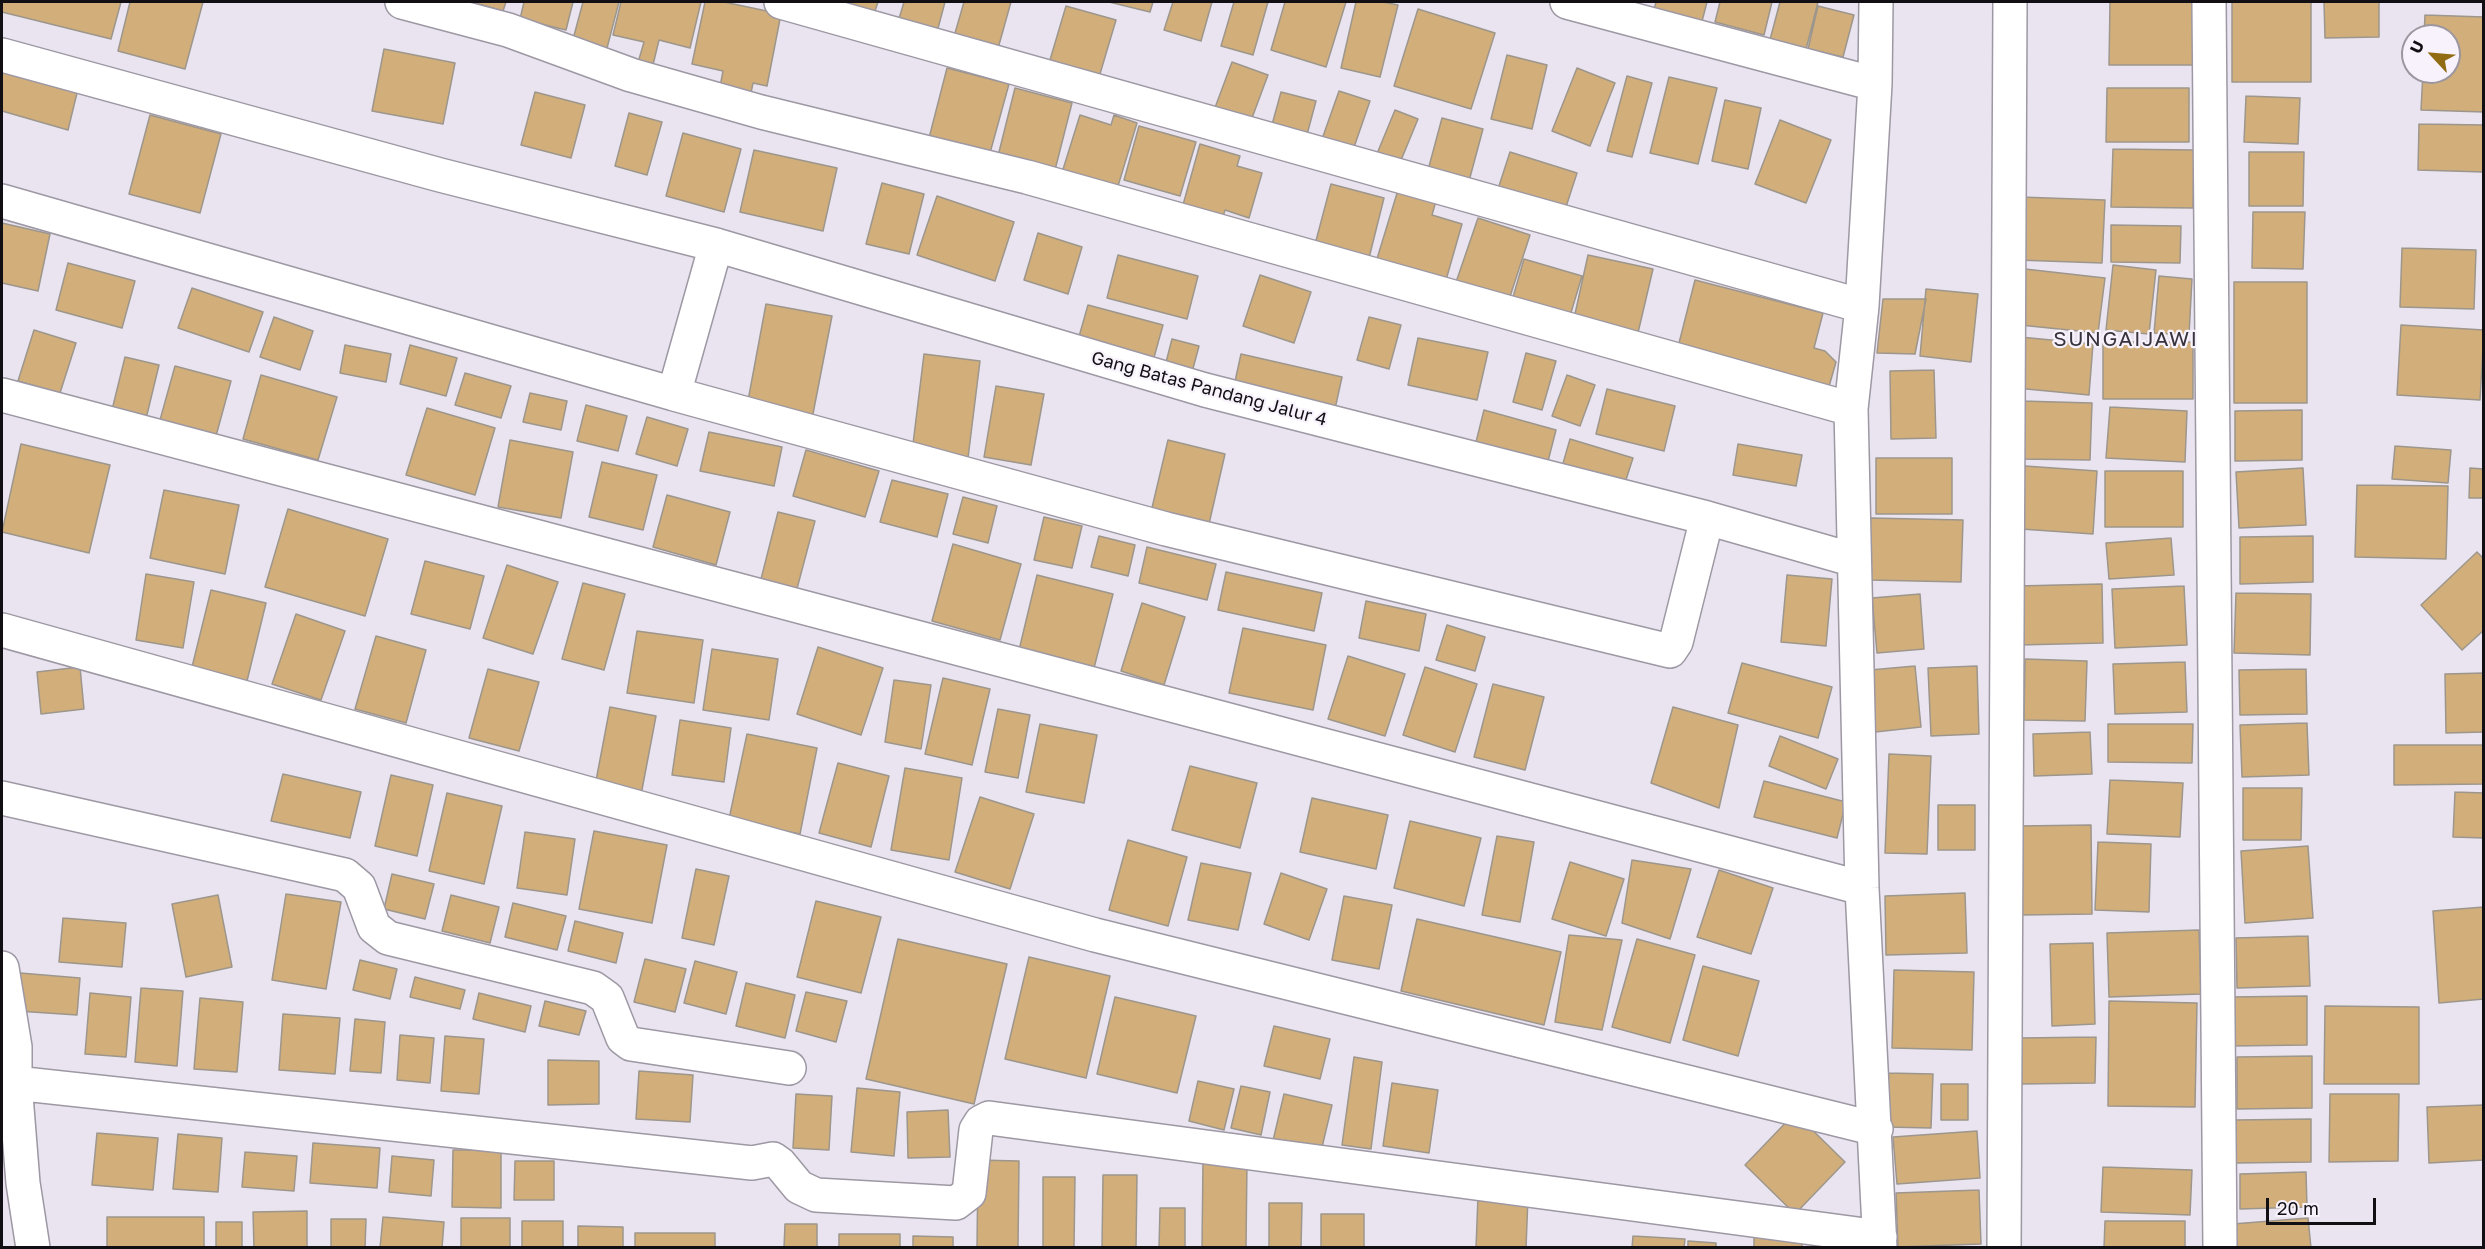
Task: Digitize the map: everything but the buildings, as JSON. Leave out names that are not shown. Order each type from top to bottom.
[{"type":"street","points":[[402,2],[508,30],[642,79],[761,112],[1027,177],[1851,408]]},
{"type":"street","points":[[781,2],[1862,306]]},
{"type":"street","points":[[1567,2],[1875,84]]},
{"type":"street","points":[[15,1083],[752,1163],[773,1159],[785,1168],[799,1187],[816,1195],[956,1203],[969,1194],[976,1130],[981,1122],[989,1118],[1880,1242],[1862,888],[1851,408],[1862,306],[1875,84],[1876,2]]},
{"type":"street","points":[[2004,1248],[2010,2]]},
{"type":"street","points":[[2210,2],[2220,1248]]},
{"type":"street","name":"Gang Batas Pandang Jalur 4","points":[[2,55],[428,172],[716,245],[1205,390],[1707,518],[1854,560]]},
{"type":"street","points":[[2,201],[674,394],[1166,529],[1670,651],[1676,642],[1707,518]]},
{"type":"street","points":[[674,394],[716,245]]},
{"type":"street","points":[[2,395],[1862,888]]},
{"type":"street","points":[[2,630],[1095,935],[1876,1129]]},
{"type":"street","points":[[2,798],[345,875],[359,887],[374,927],[388,938],[593,988],[607,998],[623,1038],[631,1044],[789,1068]]},
{"type":"street","points":[[2,968],[15,1047],[12,1183],[33,1248]]},
{"type":"district","name":"SUNGAIJAWI","points":[[2126,339]]}]
